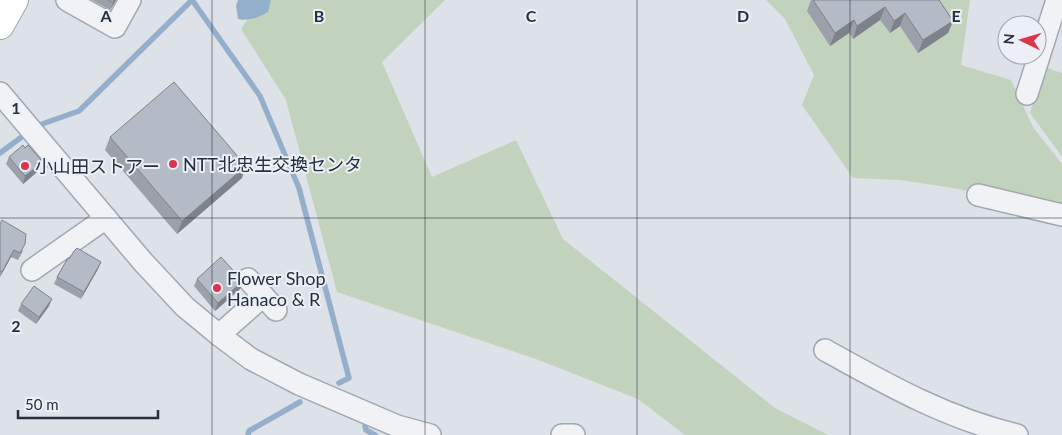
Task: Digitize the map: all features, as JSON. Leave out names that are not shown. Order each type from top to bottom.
[{"type":"main road","points":[[0,25],[14,0]]},
{"type":"street","points":[[67,0],[115,27],[130,0]]},
{"type":"street","points":[[1027,94],[1056,0]]},
{"type":"street","points":[[4,107],[185,307],[218,335],[251,359],[299,384],[397,430],[430,435]]},
{"type":"street","points":[[978,196],[1062,215]]},
{"type":"street","points":[[32,270],[106,218]]},
{"type":"street","points":[[218,335],[270,303],[248,279]]},
{"type":"street","points":[[825,350],[896,390],[961,419],[1017,435]]},
{"type":"street","points":[[562,435],[574,435]]},
{"type":"green space","points":[[261,0],[445,0],[382,62],[432,177],[516,140],[563,239],[775,408],[828,435],[685,435],[638,399],[536,359],[337,292],[286,100],[241,29]]},
{"type":"green space","points":[[766,0],[970,0],[961,65],[1011,80],[1033,127],[1062,164],[1062,202],[1057,209],[953,188],[900,180],[853,178],[802,105],[814,75],[785,19]]},
{"type":"green space","points":[[1044,67],[1062,73],[1062,157],[1030,113]]},
{"type":"water","points":[[238,0],[271,0],[268,12],[246,20],[238,19],[236,6]]},
{"type":"building","points":[[813,0],[939,0],[953,21],[923,40],[905,13],[894,21],[885,7],[857,26],[854,20],[835,33]]},
{"type":"building","name":"NTT北忠生交換センタ","points":[[174,82],[246,166],[182,221],[110,137]]},
{"type":"building","points":[[23,145],[25,148],[28,145],[41,160],[36,163],[38,166],[25,176],[9,157]]},
{"type":"building","points":[[2,220],[26,234],[25,244],[20,253],[14,250],[2,272],[0,271],[0,224]]},
{"type":"building","points":[[77,248],[101,262],[84,292],[57,277],[68,258]]},
{"type":"building","points":[[221,257],[243,281],[218,303],[197,279]]},
{"type":"building","points":[[34,286],[52,299],[39,317],[21,304]]},
{"type":"waterway","points":[[192,0],[260,96],[299,188],[349,378],[339,383]]},
{"type":"waterway","points":[[42,124],[79,111],[192,0]]},
{"type":"waterway","points":[[0,153],[23,136]]},
{"type":"waterway","points":[[248,435],[249,431],[300,402]]},
{"type":"waterway","points":[[365,426],[366,430],[375,435]]},
{"type":"place","name":"NTT北忠生交換センタ","points":[[173,164]]},
{"type":"place","name":"小山田ストアー","points":[[25,166]]},
{"type":"place","name":"Flower Shop Hanaco & R","points":[[217,288]]}]
